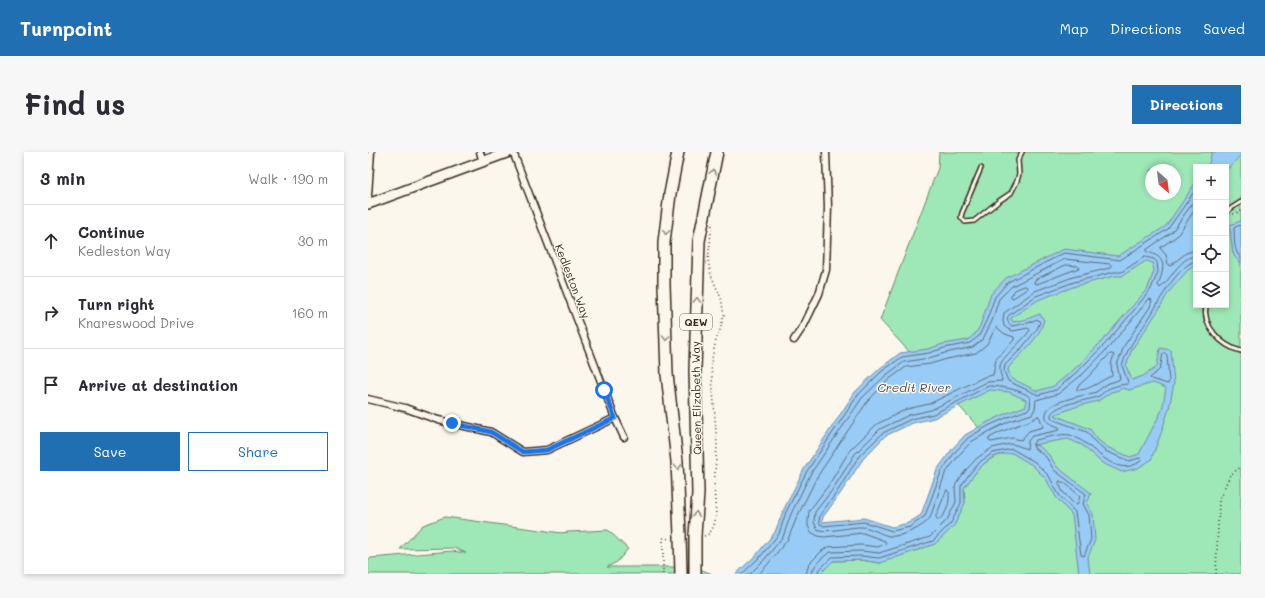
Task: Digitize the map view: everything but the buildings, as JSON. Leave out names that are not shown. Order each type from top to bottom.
[{"type":"highway","name":"Queen Elizabeth Way","points":[[678,152],[670,194],[664,242],[664,285],[666,374],[678,461],[680,574]]},
{"type":"highway","name":"Queen Elizabeth Way","points":[[695,574],[698,536],[695,370],[699,241],[717,152]]},
{"type":"main road","points":[[368,203],[510,152]]},
{"type":"street","points":[[368,203],[371,152]]},
{"type":"street","points":[[480,152],[483,162]]},
{"type":"street","name":"Kedleston Way","points":[[513,152],[615,418],[624,437]]},
{"type":"street","points":[[794,340],[804,325],[819,294],[826,270],[828,207],[826,152]]},
{"type":"street","points":[[368,399],[405,408],[438,420],[491,432],[523,452],[547,450],[615,418]]},
{"type":"lane","points":[[982,168],[961,216],[965,222],[974,221],[1011,193],[1019,174],[1018,160],[1022,152]]},
{"type":"lane","points":[[1229,210],[1241,202]]},
{"type":"lane","points":[[1206,308],[1207,321],[1216,336],[1227,345],[1241,351]]},
{"type":"path","points":[[698,536],[708,534],[714,526],[716,516],[714,487],[717,445],[711,363],[724,315],[721,298],[711,275],[708,260],[713,221]]},
{"type":"path","points":[[1216,574],[1219,500],[1230,476],[1241,467]]},
{"type":"path","points":[[663,574],[663,538],[679,537]]},
{"type":"green space","points":[[939,152],[1241,152],[1241,574],[820,574],[833,561],[861,560],[880,563],[921,549],[965,503],[964,488],[976,472],[991,459],[1003,454],[880,320],[938,168]]},
{"type":"green space","points":[[445,517],[562,533],[608,530],[628,549],[617,562],[607,567],[695,567],[712,574],[368,574],[368,559],[371,558],[452,551],[466,553],[454,548],[400,549],[423,525]]},
{"type":"water","points":[[1212,152],[1241,152],[1241,155],[1229,168],[1229,164],[1208,164]]},
{"type":"water","name":"Credit River","points":[[1193,186],[1193,267],[1188,270],[1168,293],[1158,311],[1132,349],[1126,366],[1132,380],[1143,376],[1157,367],[1160,348],[1171,350],[1174,383],[1169,409],[1151,460],[1138,468],[1122,472],[1102,463],[1082,445],[1068,439],[1032,445],[1039,446],[1049,455],[1057,467],[1091,493],[1087,504],[1093,514],[1095,540],[1088,557],[1090,574],[1079,574],[1072,515],[1056,497],[1046,479],[1032,465],[1012,453],[998,455],[991,458],[974,474],[964,488],[965,503],[954,526],[935,544],[880,563],[861,560],[833,561],[820,574],[736,574],[757,554],[775,532],[783,511],[804,469],[855,392],[879,369],[900,353],[928,349],[943,344],[968,340],[975,334],[980,326],[991,294],[1006,278],[1064,249],[1118,256],[1166,226]],"holes":[[[1146,261],[1153,263],[1154,271],[1148,288],[1103,340],[1078,366],[1054,386],[1037,391],[1011,378],[1008,370],[1009,367],[1034,340],[1042,327],[1044,320],[1040,314],[1013,322],[1011,318],[1038,300],[1076,286],[1115,276],[1122,276]],[[1153,383],[1166,388],[1162,410],[1139,454],[1130,457],[1107,447],[1098,440],[1090,429],[1054,415],[1078,406],[1098,401],[1111,392],[1123,388],[1129,390]],[[990,390],[1009,392],[1026,400],[1026,406],[1007,413],[965,435],[952,449],[937,470],[921,515],[908,523],[892,527],[864,518],[822,522],[823,517],[863,459],[885,436],[913,423],[934,418]]]},
{"type":"water","points":[[1241,221],[1241,263],[1233,252],[1229,225]]},
{"type":"route","points":[[452,423],[467,425],[491,432],[505,439],[523,452],[547,450],[615,418],[604,390]]}]
